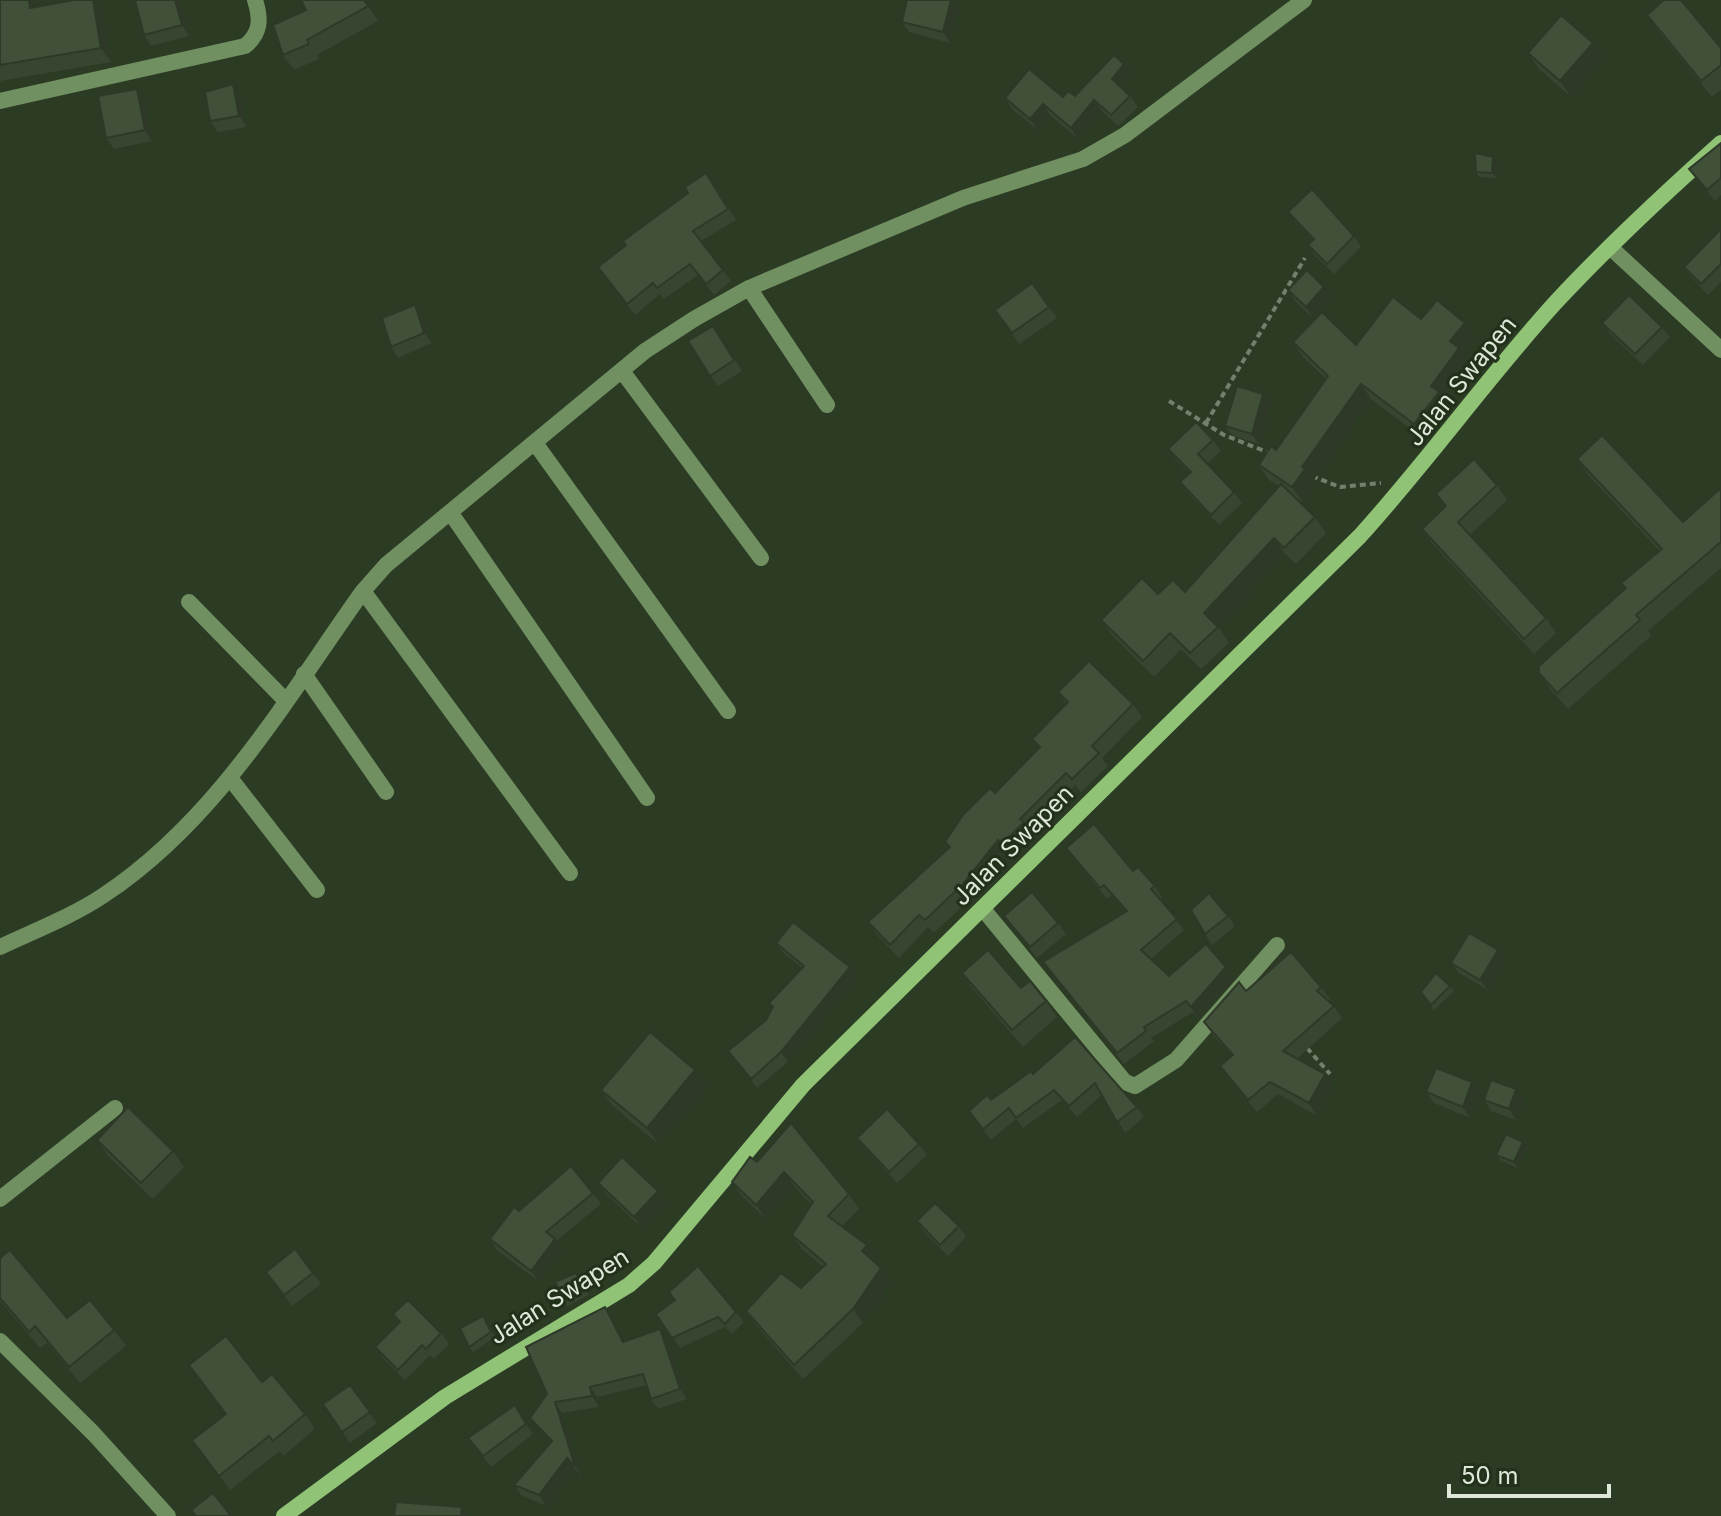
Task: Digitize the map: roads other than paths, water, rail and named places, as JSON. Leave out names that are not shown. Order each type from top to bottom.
[{"type":"main road","name":"Jalan Swapen","points":[[284,1516],[445,1397],[629,1285],[654,1263],[803,1085],[1360,536],[1411,480],[1554,305],[1610,247],[1721,143]]},
{"type":"street","points":[[0,101],[245,46],[256,37],[259,29],[255,0]]},
{"type":"street","points":[[0,947],[102,896],[168,845],[230,778],[363,591],[386,565],[622,371],[694,319],[749,288],[963,198],[1083,159],[1125,135],[1304,0]]},
{"type":"street","points":[[1610,247],[1721,350]]},
{"type":"street","points":[[749,288],[827,405]]},
{"type":"street","points":[[622,371],[761,558]]},
{"type":"street","points":[[535,443],[728,711]]},
{"type":"street","points":[[450,512],[647,798]]},
{"type":"street","points":[[363,591],[570,873]]},
{"type":"street","points":[[189,602],[285,700]]},
{"type":"street","points":[[304,674],[386,792]]},
{"type":"street","points":[[230,778],[317,890]]},
{"type":"street","points":[[983,909],[1125,1082],[1135,1086],[1176,1060],[1277,945]]},
{"type":"street","points":[[0,1199],[115,1108]]},
{"type":"street","points":[[0,1341],[94,1434],[168,1516]]}]
